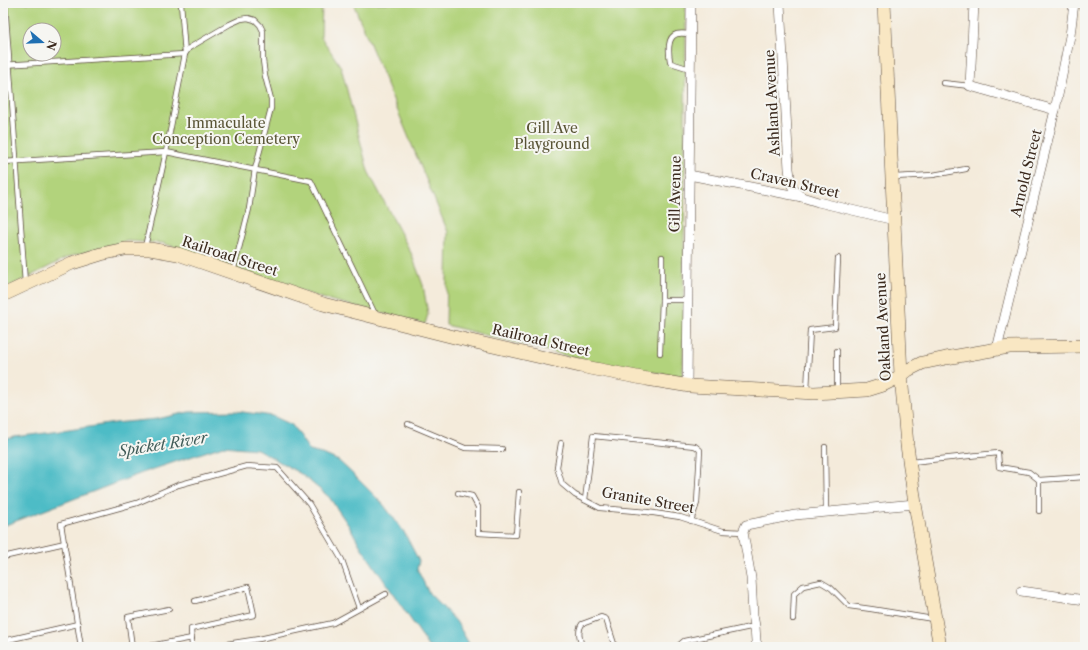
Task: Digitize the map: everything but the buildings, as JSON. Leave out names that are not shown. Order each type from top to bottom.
[{"type":"main road","name":"Oakland Avenue","points":[[884,3],[901,375],[906,437],[915,504],[940,647]]},
{"type":"main road","name":"Railroad Street","points":[[3,295],[72,263],[124,249],[144,249],[178,254],[323,304],[580,366],[687,385],[807,393],[868,390],[883,385],[908,370],[922,364],[1009,346],[1085,346]]},
{"type":"street","name":"Gill Avenue","points":[[687,385],[691,3]]},
{"type":"street","name":"Ashland Avenue","points":[[780,3],[789,169],[791,184],[795,192],[802,197]]},
{"type":"street","points":[[974,3],[970,86],[1055,110]]},
{"type":"street","name":"Arnold Street","points":[[997,349],[1055,110],[1070,36],[1074,3]]},
{"type":"street","name":"Craven Street","points":[[689,175],[802,197],[894,220]]},
{"type":"street","points":[[758,647],[756,641],[756,626],[753,615],[751,578],[743,532],[746,526],[795,515],[915,504]]},
{"type":"street","points":[[1021,591],[1085,600]]},
{"type":"lane","points":[[5,3],[26,285]]},
{"type":"lane","points":[[144,249],[166,152],[185,54],[181,3]]},
{"type":"lane","points":[[185,54],[189,48],[195,44],[241,19],[248,18],[255,20],[263,31],[263,60],[265,76],[271,99],[270,108],[248,209],[232,273]]},
{"type":"lane","points":[[690,69],[670,61],[669,46],[670,41],[675,35],[691,34]]},
{"type":"lane","points":[[3,65],[185,54]]},
{"type":"lane","points":[[943,83],[970,86]]},
{"type":"lane","points":[[3,162],[166,152],[311,181],[376,317]]},
{"type":"lane","points":[[892,178],[933,175],[966,169]]},
{"type":"lane","points":[[660,353],[662,257]]},
{"type":"lane","points":[[807,393],[810,330],[835,326],[838,258]]},
{"type":"lane","points":[[662,300],[688,300]]},
{"type":"lane","points":[[837,351],[837,392]]},
{"type":"lane","points":[[408,424],[465,448],[502,449]]},
{"type":"lane","points":[[585,500],[592,436],[695,446],[700,450],[697,503],[691,521]]},
{"type":"lane","name":"Granite Street","points":[[561,443],[558,468],[562,484],[575,495],[600,508],[647,512],[680,517],[723,531],[743,532]]},
{"type":"lane","points":[[825,447],[826,512]]},
{"type":"lane","points":[[909,462],[998,453],[999,467],[1030,472],[1039,480],[1085,477]]},
{"type":"lane","points":[[82,647],[61,524],[137,503],[178,485],[247,466],[277,468],[309,504],[342,560],[360,608]]},
{"type":"lane","points":[[1039,480],[1039,511]]},
{"type":"lane","points":[[458,493],[472,496],[478,507],[478,533],[516,535],[519,492]]},
{"type":"lane","points":[[3,557],[65,543]]},
{"type":"lane","points":[[793,619],[794,594],[803,586],[821,582],[830,588],[849,606],[871,608],[935,620]]},
{"type":"lane","points":[[192,647],[191,629],[254,615],[248,587],[195,601]]},
{"type":"lane","points":[[207,647],[259,639],[333,623],[386,594]]},
{"type":"lane","points":[[132,647],[128,617],[170,609]]},
{"type":"lane","points":[[582,647],[579,635],[580,626],[601,618],[606,619],[615,647]]},
{"type":"lane","points":[[3,641],[78,624]]},
{"type":"lane","points":[[677,647],[684,641],[756,626]]},
{"type":"lane","points":[[145,647],[192,638]]},
{"type":"green space","name":"Immaculate Conception Cemetery","points":[[3,3],[322,3],[321,37],[341,67],[368,171],[411,253],[423,285],[428,314],[425,324],[318,297],[163,243],[127,241],[68,257],[3,290]]},
{"type":"green space","name":"Gill Ave Playground","points":[[353,3],[686,3],[683,377],[592,362],[446,325],[448,232]]},
{"type":"water","name":"Spicket River","points":[[235,411],[273,416],[292,425],[310,451],[339,461],[383,504],[404,532],[419,561],[417,569],[429,593],[456,621],[471,647],[428,647],[329,497],[301,474],[257,449],[223,446],[142,473],[3,526],[3,440],[115,423],[157,419],[189,412]]}]
